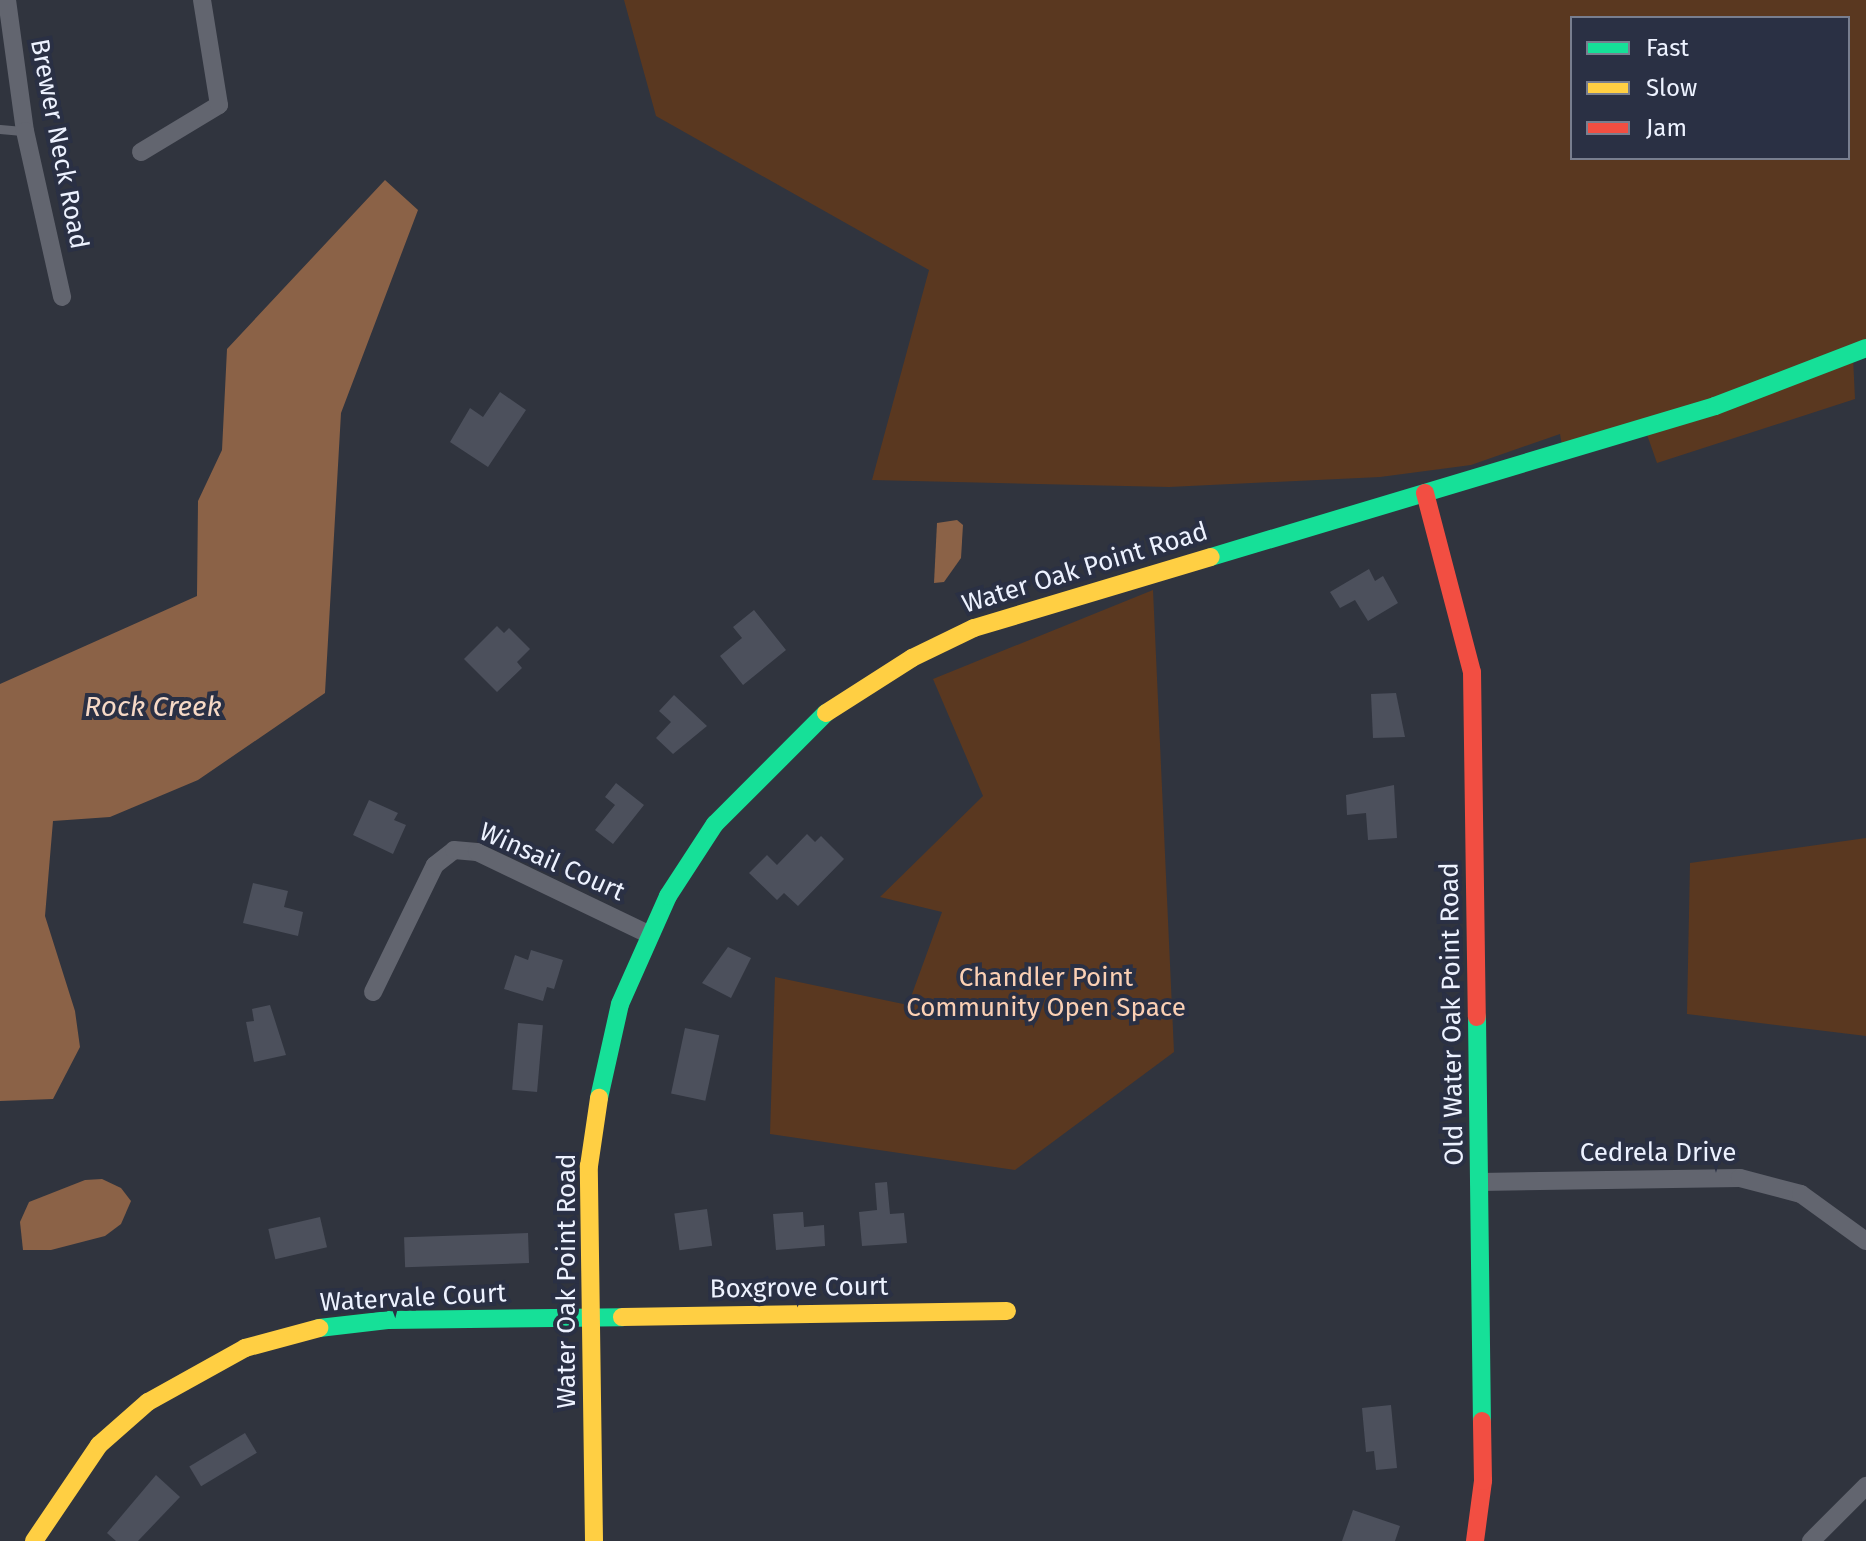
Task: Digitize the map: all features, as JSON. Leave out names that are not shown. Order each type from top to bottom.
[{"type":"street","name":"Brewer Neck Road","points":[[7,0],[25,131],[62,297]]},
{"type":"street","points":[[141,152],[219,105],[202,0]]},
{"type":"street","name":"Water Oak Point Road","points":[[594,1541],[589,1166],[601,1080],[620,1004],[648,934],[694,854],[767,766],[839,702],[912,658],[1025,611],[1741,397],[1866,348]]},
{"type":"street","name":"Old Water Oak Point Road","points":[[1425,493],[1454,588],[1472,672],[1483,1481],[1475,1541]]},
{"type":"street","name":"Winsail Court","points":[[373,992],[435,865],[454,850],[477,852],[648,934]]},
{"type":"street","name":"Cedrela Drive","points":[[1479,1182],[1740,1178],[1801,1194],[1866,1241]]},
{"type":"street","name":"Boxgrove Court","points":[[592,1317],[1007,1311]]},
{"type":"street","name":"Watervale Court","points":[[34,1541],[64,1490],[123,1423],[178,1382],[245,1348],[304,1330],[373,1321],[592,1317]]},
{"type":"street","points":[[1811,1541],[1866,1486]]},
{"type":"lane","points":[[0,129],[25,131]]},
{"type":"green space","points":[[624,0],[1866,0],[1866,352],[1853,357],[1855,399],[1657,463],[1645,429],[1563,451],[1560,434],[1471,465],[1380,477],[1169,487],[872,480],[929,270],[656,116]]},
{"type":"green space","name":"Chandler Point Community Open Space","points":[[1153,590],[1174,1052],[1015,1170],[770,1134],[775,977],[908,1005],[942,912],[880,897],[983,796],[933,679]]},
{"type":"green space","points":[[1866,838],[1866,1036],[1687,1014],[1690,863]]},
{"type":"water","name":"Rock Creek","points":[[385,180],[418,210],[341,413],[325,693],[198,780],[110,817],[53,821],[45,916],[75,1011],[80,1047],[53,1099],[0,1101],[0,684],[197,596],[198,501],[222,450],[227,349]]},
{"type":"water","points":[[957,520],[963,525],[961,558],[944,582],[934,583],[937,523]]},
{"type":"water","points":[[102,1179],[121,1188],[131,1201],[121,1224],[105,1236],[51,1250],[23,1250],[20,1222],[29,1202],[85,1180]]},
{"type":"building","points":[[500,392],[526,410],[488,467],[450,442],[470,408],[483,417]]},
{"type":"building","points":[[1369,569],[1375,581],[1383,576],[1398,603],[1368,621],[1355,600],[1340,608],[1330,592]]},
{"type":"building","points":[[754,610],[786,650],[743,685],[720,656],[742,638],[733,627]]},
{"type":"building","points":[[497,626],[504,633],[509,628],[530,649],[517,662],[522,668],[497,692],[464,659]]},
{"type":"building","points":[[1396,693],[1405,737],[1373,738],[1371,694]]},
{"type":"building","points":[[674,695],[707,726],[673,754],[656,738],[671,722],[659,711]]},
{"type":"building","points":[[616,783],[644,805],[613,844],[595,830],[615,805],[605,797]]},
{"type":"building","points":[[1394,785],[1397,838],[1368,840],[1366,813],[1347,815],[1346,795]]},
{"type":"building","points":[[369,800],[398,813],[394,820],[406,825],[393,854],[353,835]]},
{"type":"building","points":[[807,834],[815,842],[821,836],[844,859],[798,906],[784,893],[777,900],[749,873],[767,855],[777,865]]},
{"type":"building","points":[[253,883],[288,891],[284,907],[303,912],[298,936],[243,923]]},
{"type":"building","points":[[728,947],[751,958],[731,998],[702,983]]},
{"type":"building","points":[[531,950],[563,960],[554,989],[547,987],[543,1001],[504,989],[515,955],[528,960]]},
{"type":"building","points":[[270,1005],[286,1055],[254,1062],[246,1022],[254,1021],[252,1009]]},
{"type":"building","points":[[518,1023],[543,1025],[537,1092],[512,1090]]},
{"type":"building","points":[[685,1028],[719,1035],[705,1101],[671,1094]]},
{"type":"building","points":[[887,1182],[890,1214],[904,1213],[907,1243],[862,1246],[859,1212],[877,1210],[875,1183]]},
{"type":"building","points":[[707,1209],[712,1246],[679,1250],[674,1214]]},
{"type":"building","points":[[803,1212],[804,1227],[824,1225],[825,1246],[776,1250],[773,1214]]},
{"type":"building","points":[[320,1217],[327,1247],[275,1259],[268,1229]]},
{"type":"building","points":[[528,1233],[529,1263],[405,1267],[404,1237]]},
{"type":"building","points":[[1391,1405],[1397,1468],[1376,1470],[1374,1451],[1366,1452],[1362,1408]]},
{"type":"building","points":[[245,1433],[257,1453],[201,1486],[189,1466]]},
{"type":"building","points":[[156,1475],[180,1497],[138,1541],[116,1541],[107,1533]]},
{"type":"building","points":[[1353,1510],[1400,1526],[1395,1541],[1342,1541]]},
{"type":"traffic: fast","points":[[1211,557],[1715,406],[1866,348]]},
{"type":"traffic: fast","points":[[599,1098],[620,1004],[668,896],[715,824],[826,713]]},
{"type":"traffic: fast","points":[[1477,1017],[1482,1421]]},
{"type":"traffic: fast","points":[[319,1328],[388,1320],[622,1317]]},
{"type":"traffic: slow","points":[[826,713],[912,658],[974,628],[1211,557]]},
{"type":"traffic: slow","points":[[594,1541],[589,1166],[599,1098]]},
{"type":"traffic: slow","points":[[622,1317],[1007,1311]]},
{"type":"traffic: slow","points":[[34,1541],[99,1445],[148,1402],[245,1348],[319,1328]]},
{"type":"traffic: jam","points":[[1425,493],[1472,672],[1477,1017]]},
{"type":"traffic: jam","points":[[1475,1541],[1483,1481],[1482,1421]]}]
